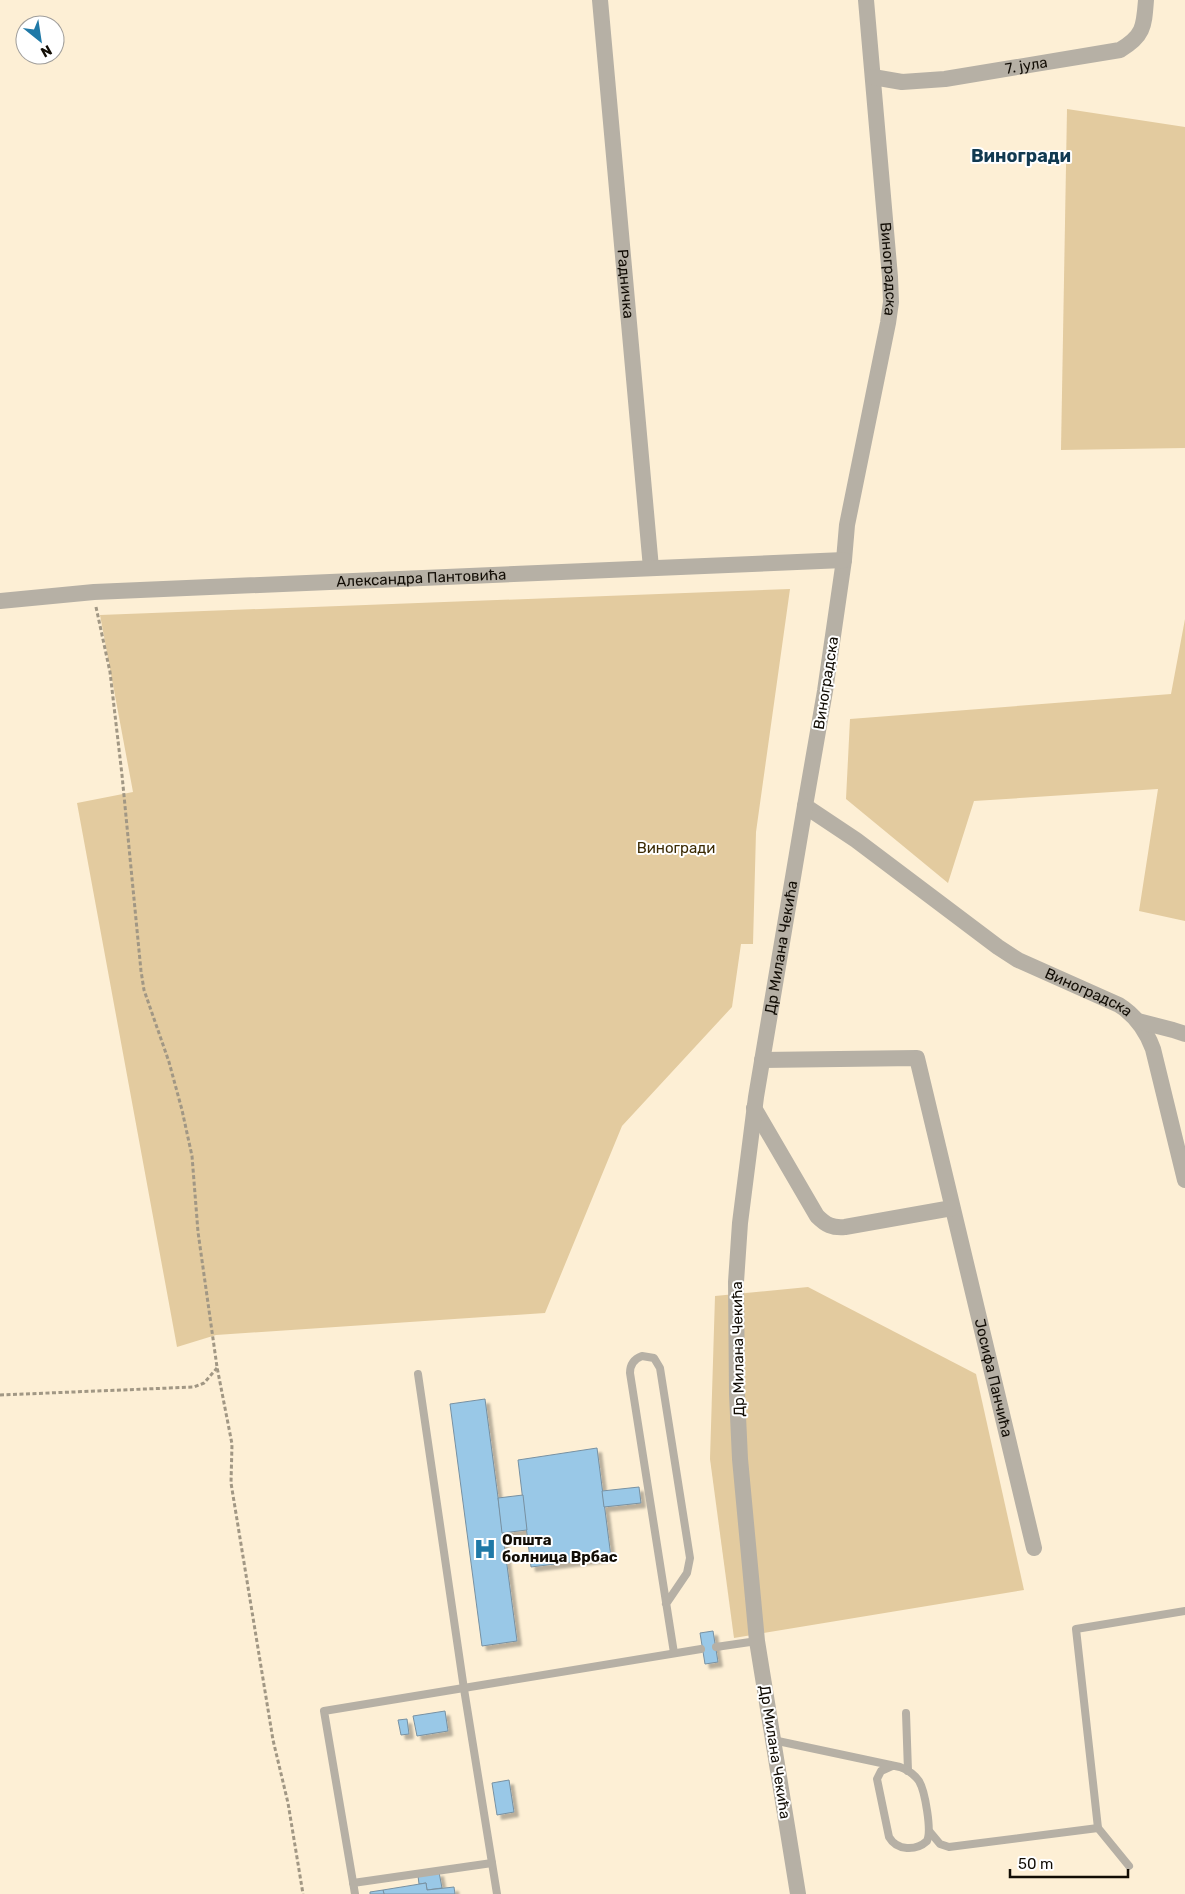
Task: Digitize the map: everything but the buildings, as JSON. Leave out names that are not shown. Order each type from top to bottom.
[{"type":"street","name":"Радничка","points":[[600,0],[651,568]]},
{"type":"street","name":"Виноградска","points":[[866,0],[891,302],[847,525],[826,691],[805,806],[856,840],[998,948],[1018,960],[1119,1004],[1138,1021],[1153,1049],[1185,1180]]},
{"type":"street","name":"7. јула","points":[[873,77],[902,82],[945,80],[1120,50],[1131,44],[1140,34],[1144,25],[1146,0]]},
{"type":"street","name":"Александра Пантовића","points":[[0,600],[94,592],[844,560]]},
{"type":"street","name":"Др Милана Чекића","points":[[798,1894],[757,1641],[740,1459],[737,1394],[736,1282],[740,1223],[754,1108],[805,806]]},
{"type":"street","points":[[1138,1021],[1185,1034]]},
{"type":"street","name":"Јосифа Панчића","points":[[762,1060],[917,1058],[1034,1548]]},
{"type":"street","points":[[754,1108],[817,1216],[825,1224],[835,1228],[845,1228],[952,1208]]},
{"type":"lane","points":[[666,1604],[687,1573],[690,1558],[660,1368],[654,1358],[642,1356],[634,1361],[630,1373],[666,1604],[674,1653]]},
{"type":"lane","points":[[418,1374],[464,1689],[497,1894]]},
{"type":"lane","points":[[1129,1866],[1098,1828],[1076,1629],[1184,1611],[1185,1621]]},
{"type":"lane","points":[[716,1647],[757,1641]]},
{"type":"lane","points":[[355,1894],[324,1711],[701,1649]]},
{"type":"lane","points":[[906,1713],[908,1771]]},
{"type":"lane","points":[[773,1740],[892,1766],[908,1771],[921,1784],[930,1832],[927,1841],[916,1848],[896,1845],[889,1837],[877,1779],[881,1771],[892,1766]]},
{"type":"lane","points":[[930,1832],[940,1844],[949,1847],[1098,1828]]},
{"type":"lane","points":[[353,1883],[492,1863]]},
{"type":"path","points":[[94,592],[112,691],[144,990],[169,1062],[192,1156],[198,1232],[217,1367],[232,1444],[231,1482],[271,1730],[288,1803],[303,1894]]},
{"type":"path","points":[[0,1395],[194,1387],[204,1383],[217,1367]]},
{"type":"green space","points":[[1067,109],[1185,127],[1185,448],[1061,450]]},
{"type":"green space","points":[[790,589],[756,832],[753,944],[741,944],[732,1007],[622,1126],[545,1313],[216,1335],[177,1347],[77,803],[133,792],[100,615]]},
{"type":"green space","points":[[1185,619],[1185,921],[1139,911],[1158,789],[974,801],[948,883],[846,799],[850,719],[1171,694]]},
{"type":"green space","points":[[808,1287],[976,1374],[1024,1590],[734,1638],[710,1459],[715,1296]]},
{"type":"place","name":"Општа болница Врбас","points":[[485,1549]]},
{"type":"district","name":"Виногради","points":[[1021,156]]}]
